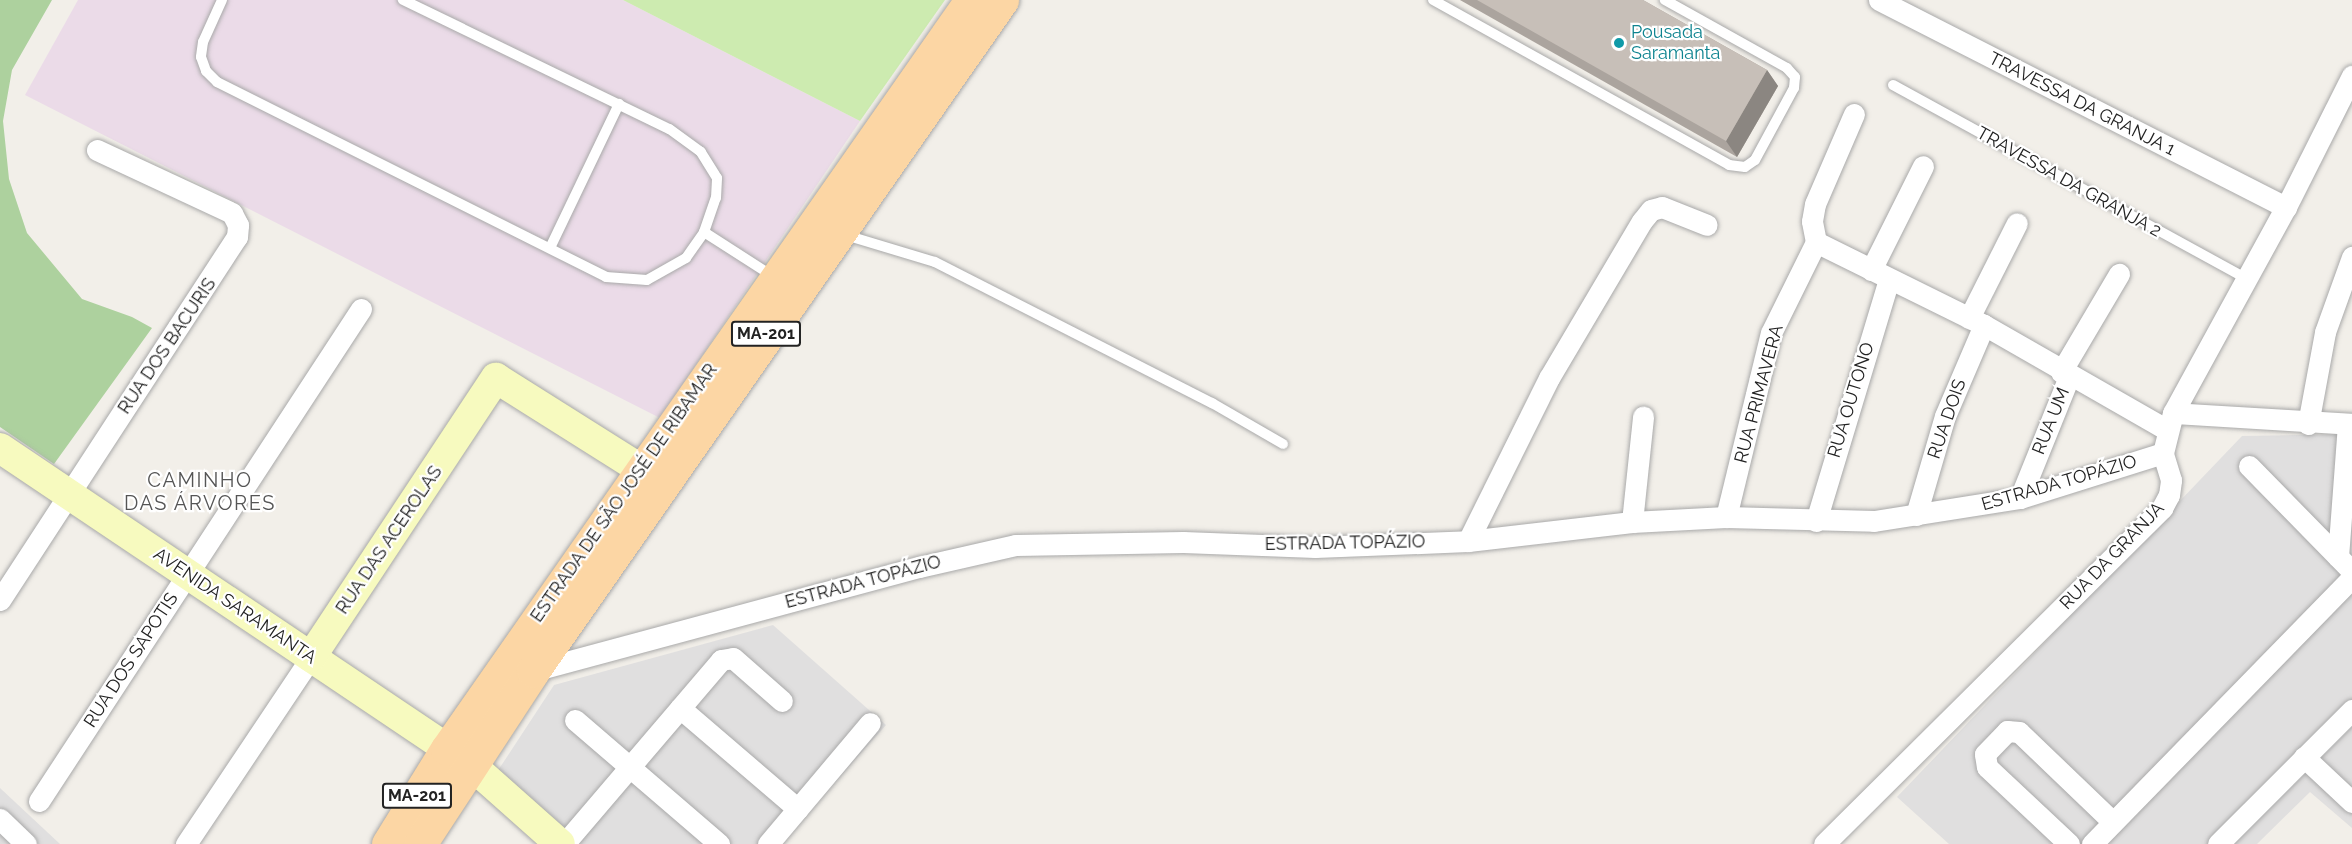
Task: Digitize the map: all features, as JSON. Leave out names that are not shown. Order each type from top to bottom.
[{"type":"main road","name":"ESTRADA DE SÃO JOSÉ DE RIBAMAR","points":[[420,844],[458,756],[642,470],[774,278],[971,0]]},
{"type":"main road","name":"ESTRADA DE SÃO JOSÉ DE RIBAMAR","points":[[388,844],[458,756],[533,671],[836,232],[1002,0]]},
{"type":"street","name":"TRAVESSA DA GRANJA 1","points":[[1879,0],[2286,207]]},
{"type":"street","name":"RUA DA GRANJA","points":[[1824,844],[2162,508],[2169,495],[2171,480],[2163,453],[2170,421],[2286,207],[2352,76]]},
{"type":"street","points":[[1854,114],[1815,204],[1816,242],[1977,322],[2065,374],[2170,421],[2350,424],[2345,564]]},
{"type":"street","name":"RUA DOS BACURIS","points":[[0,600],[237,237],[232,213],[97,150]]},
{"type":"street","name":"RUA OUTONO","points":[[1816,521],[1880,274],[1923,166]]},
{"type":"street","points":[[1468,541],[1549,378],[1642,221],[1651,210],[1662,207],[1707,225]]},
{"type":"street","name":"RUA DOIS","points":[[1916,515],[1945,416],[1977,322],[2017,223]]},
{"type":"street","name":"RUA PRIMAVERA","points":[[1726,517],[1771,333],[1816,242]]},
{"type":"street","points":[[2308,424],[2325,332],[2352,257]]},
{"type":"street","name":"RUA UM","points":[[2020,498],[2065,374],[2119,274]]},
{"type":"street","name":"RUA DOS SAPOTIS","points":[[39,801],[361,309]]},
{"type":"street","name":"RUA DAS ACEROLAS","points":[[186,844],[496,378],[642,470]]},
{"type":"street","points":[[1632,522],[1643,417]]},
{"type":"street","name":"AVENIDA SARAMANTA","points":[[0,448],[458,756],[562,844]]},
{"type":"street","name":"ESTRADA TOPÁZIO","points":[[533,671],[919,567],[1016,545],[1183,542],[1315,547],[1468,541],[1632,522],[1726,517],[1874,521],[2020,498],[2163,453]]},
{"type":"street","points":[[2249,466],[2345,564]]},
{"type":"street","points":[[2092,844],[2352,578]]},
{"type":"street","points":[[562,844],[726,657],[733,658],[782,701]]},
{"type":"street","points":[[680,708],[798,809]]},
{"type":"street","points":[[2218,844],[2352,710]]},
{"type":"street","points":[[575,720],[719,844]]},
{"type":"street","points":[[768,844],[870,723]]},
{"type":"street","points":[[2069,844],[1987,767],[1985,754],[2007,731],[2019,732],[2113,822]]},
{"type":"street","points":[[2304,758],[2352,802]]},
{"type":"street","points":[[0,819],[26,844]]},
{"type":"lane","points":[[222,0],[203,42],[201,57],[206,71],[217,82],[606,276],[647,280],[686,258],[704,232],[716,198],[717,178],[711,166],[688,141],[619,104],[403,0]]},
{"type":"lane","points":[[1433,0],[1729,165],[1745,167],[1755,160],[1794,88],[1795,77],[1787,68],[1665,0]]},
{"type":"lane","name":"TRAVESSA DA GRANJA 2","points":[[1893,85],[2246,278]]},
{"type":"lane","points":[[550,248],[619,104]]},
{"type":"lane","points":[[704,232],[774,278]]},
{"type":"lane","points":[[836,232],[934,262],[1212,403],[1283,444]]},
{"type":"shaded area","points":[[78,0],[623,0],[860,121],[660,418],[25,95]]},
{"type":"shaded area","points":[[2352,434],[2352,828],[2310,792],[2257,844],[1949,844],[1897,797],[2242,436]]},
{"type":"shaded area","points":[[773,625],[886,725],[780,844],[579,844],[497,772],[554,685]]},
{"type":"shaded area","points":[[0,788],[60,844],[0,844]]},
{"type":"green space","points":[[0,0],[52,0],[12,70],[3,121],[9,179],[27,233],[82,299],[132,317],[152,328],[54,464],[0,427]]},
{"type":"green space","points":[[623,0],[945,0],[860,121]]},
{"type":"building","name":"Pousada Saramanta","points":[[1477,0],[1643,0],[1767,70],[1726,141]]},
{"type":"place","name":"Pousada Saramanta","points":[[1619,43]]},
{"type":"district","name":"CAMINHO DAS ÁRVORES","points":[[200,492]]}]
